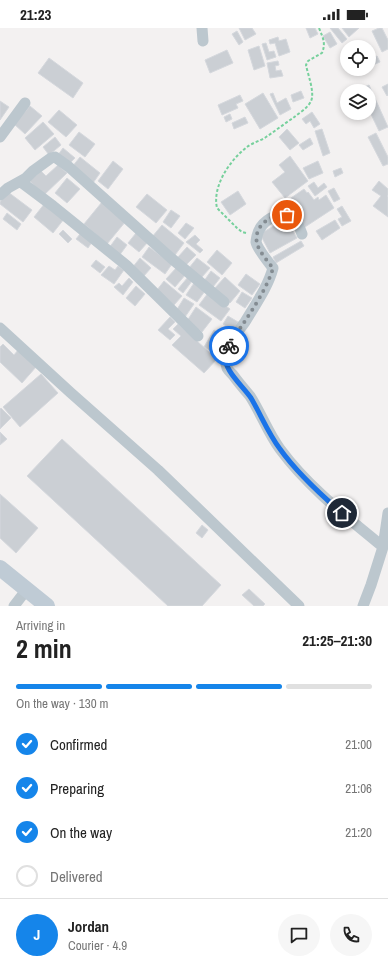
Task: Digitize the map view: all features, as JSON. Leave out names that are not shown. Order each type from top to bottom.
[{"type":"street","points":[[202,28],[203,41]]},
{"type":"street","points":[[0,137],[25,103]]},
{"type":"street","points":[[0,195],[8,188],[21,182],[51,158],[55,158],[78,175],[171,258],[224,302]]},
{"type":"street","points":[[21,182],[126,265],[198,336]]},
{"type":"street","points":[[302,234],[299,224],[287,215],[280,215],[271,218],[264,223],[258,231],[256,242],[273,268],[261,294],[232,340],[225,354],[227,368],[250,397],[279,449],[292,464],[328,501],[383,547]]},
{"type":"street","points":[[0,328],[158,470],[299,606]]},
{"type":"street","points":[[363,606],[383,547],[388,513]]},
{"type":"street","points":[[0,568],[47,606]]},
{"type":"street","points":[[14,606],[27,589]]},
{"type":"path","points":[[256,242],[247,233],[242,232],[237,228],[217,208],[218,188],[223,176],[235,159],[247,147],[264,138],[304,110],[311,102],[312,96],[306,66],[308,61],[322,53],[324,41],[319,28]]},
{"type":"building","points":[[239,28],[252,28],[256,34],[245,40]]},
{"type":"building","points":[[306,28],[315,28],[318,34],[310,38]]},
{"type":"building","points":[[330,28],[338,28],[347,39],[340,40]]},
{"type":"building","points":[[342,28],[359,28],[349,37]]},
{"type":"building","points":[[382,28],[388,40],[388,49],[382,52],[372,31]]},
{"type":"building","points":[[237,31],[243,42],[239,45],[232,34]]},
{"type":"building","points":[[330,32],[337,44],[330,48],[323,36]]},
{"type":"building","points":[[278,37],[279,41],[286,39],[290,52],[279,56],[275,43],[270,44],[269,40]]},
{"type":"building","points":[[266,43],[269,52],[274,51],[276,57],[267,60],[262,44]]},
{"type":"building","points":[[259,46],[265,66],[254,70],[248,50]]},
{"type":"building","points":[[227,50],[233,63],[210,73],[205,60]]},
{"type":"building","points":[[376,56],[380,62],[376,64]]},
{"type":"building","points":[[49,58],[83,83],[73,98],[38,73]]},
{"type":"building","points":[[278,61],[279,65],[275,66],[276,71],[281,70],[283,76],[270,78],[267,63]]},
{"type":"building","points":[[388,84],[388,95],[387,96],[382,87]]},
{"type":"building","points":[[301,91],[304,98],[293,102],[291,95]]},
{"type":"building","points":[[263,93],[278,118],[260,129],[245,104]]},
{"type":"building","points":[[273,93],[277,103],[286,98],[291,109],[280,115],[270,94]]},
{"type":"building","points":[[240,95],[243,101],[236,104],[238,108],[222,115],[218,105]]},
{"type":"building","points":[[376,100],[388,127],[379,131],[374,120],[376,120]]},
{"type":"building","points":[[0,101],[9,107],[0,120]]},
{"type":"building","points":[[30,106],[42,116],[25,134],[14,124]]},
{"type":"building","points":[[59,110],[77,125],[66,137],[48,122]]},
{"type":"building","points":[[312,112],[320,124],[314,128],[310,121],[306,124],[302,119]]},
{"type":"building","points":[[230,114],[232,119],[226,122],[224,117]]},
{"type":"building","points":[[245,117],[248,123],[234,129],[232,123]]},
{"type":"building","points":[[43,122],[54,134],[35,150],[25,138]]},
{"type":"building","points":[[287,129],[299,143],[290,150],[279,137]]},
{"type":"building","points":[[322,129],[330,153],[323,156],[315,131]]},
{"type":"building","points":[[79,132],[95,144],[85,157],[69,145]]},
{"type":"building","points":[[376,133],[388,157],[388,164],[383,166],[368,137]]},
{"type":"building","points":[[55,137],[61,145],[49,155],[43,147]]},
{"type":"building","points":[[310,138],[313,144],[303,150],[299,145]]},
{"type":"building","points":[[63,148],[75,158],[69,164],[58,155]]},
{"type":"building","points":[[290,156],[308,181],[285,198],[272,182],[285,172],[279,165]]},
{"type":"building","points":[[80,157],[100,173],[93,183],[72,167]]},
{"type":"building","points":[[113,161],[123,169],[108,189],[98,181]]},
{"type":"building","points":[[318,161],[323,173],[309,179],[303,168]]},
{"type":"building","points":[[58,165],[67,173],[44,195],[29,180],[40,170],[46,176]]},
{"type":"building","points":[[341,168],[343,173],[335,177],[333,171]]},
{"type":"building","points":[[67,178],[80,189],[67,203],[55,193]]},
{"type":"building","points":[[379,181],[388,189],[388,217],[373,206],[381,196],[372,190]]},
{"type":"building","points":[[314,182],[318,188],[324,183],[327,187],[315,196],[308,186]]},
{"type":"building","points":[[334,188],[340,199],[334,202],[328,191]]},
{"type":"building","points":[[304,189],[314,200],[318,197],[319,200],[326,195],[334,208],[305,227],[288,200]]},
{"type":"building","points":[[238,191],[246,204],[230,215],[221,202]]},
{"type":"building","points":[[8,192],[32,210],[23,222],[0,204]]},
{"type":"building","points":[[147,194],[167,210],[156,223],[136,207]]},
{"type":"building","points":[[102,202],[126,221],[107,244],[84,224]]},
{"type":"building","points":[[45,203],[64,219],[53,233],[34,217]]},
{"type":"building","points":[[342,206],[351,221],[342,226],[338,219],[342,217],[337,209]]},
{"type":"building","points":[[171,210],[180,216],[171,228],[163,222]]},
{"type":"building","points":[[7,213],[21,224],[17,230],[3,219]]},
{"type":"building","points":[[286,219],[297,238],[270,253],[260,234]]},
{"type":"building","points":[[335,220],[340,228],[322,240],[316,231]]},
{"type":"building","points":[[186,223],[194,228],[185,239],[178,233]]},
{"type":"building","points":[[162,225],[184,243],[175,255],[152,237]]},
{"type":"building","points":[[63,230],[72,239],[68,243],[59,234]]},
{"type":"building","points":[[136,233],[148,242],[139,252],[128,243]]},
{"type":"building","points":[[80,234],[92,242],[88,248],[76,239]]},
{"type":"building","points":[[195,235],[200,240],[196,244],[203,250],[200,253],[186,242]]},
{"type":"building","points":[[117,237],[127,245],[119,256],[109,248]]},
{"type":"building","points":[[301,241],[304,246],[276,263],[273,257]]},
{"type":"building","points":[[149,247],[172,264],[165,274],[142,257]]},
{"type":"building","points":[[187,247],[196,255],[186,265],[178,257]]},
{"type":"building","points":[[217,250],[232,263],[222,275],[207,262]]},
{"type":"building","points":[[140,258],[151,268],[143,277],[132,268]]},
{"type":"building","points":[[197,258],[210,268],[201,278],[189,268]]},
{"type":"building","points":[[96,260],[105,267],[100,273],[91,266]]},
{"type":"building","points":[[109,266],[115,270],[118,266],[124,270],[114,284],[101,275]]},
{"type":"building","points":[[177,267],[186,274],[175,287],[166,279]]},
{"type":"building","points":[[211,271],[220,278],[213,287],[204,281]]},
{"type":"building","points":[[246,274],[260,284],[252,295],[238,285]]},
{"type":"building","points":[[188,277],[192,281],[183,293],[178,289]]},
{"type":"building","points":[[225,277],[240,291],[230,303],[214,289]]},
{"type":"building","points":[[129,278],[133,282],[123,295],[114,287],[119,283],[122,286]]},
{"type":"building","points":[[164,281],[182,296],[174,305],[157,290]]},
{"type":"building","points":[[194,283],[205,291],[197,302],[186,295]]},
{"type":"building","points":[[136,286],[145,294],[135,306],[126,298]]},
{"type":"building","points":[[242,292],[252,298],[245,308],[236,302]]},
{"type":"building","points":[[208,293],[230,309],[221,321],[199,305]]},
{"type":"building","points":[[184,298],[194,304],[185,317],[176,311]]},
{"type":"building","points":[[196,307],[212,319],[202,332],[187,321]]},
{"type":"building","points":[[228,316],[238,322],[233,330],[223,324]]},
{"type":"building","points":[[170,317],[175,322],[168,329],[175,335],[170,340],[158,330]]},
{"type":"building","points":[[178,324],[217,359],[204,373],[172,345],[181,336],[173,329]]},
{"type":"building","points":[[214,330],[229,339],[219,355],[204,347]]},
{"type":"building","points":[[3,344],[14,355],[18,350],[36,367],[22,383],[0,362],[0,347]]},
{"type":"building","points":[[41,374],[58,393],[20,427],[3,407]]},
{"type":"building","points":[[1,408],[11,418],[0,429],[0,409]]},
{"type":"building","points":[[0,432],[7,439],[0,445]]},
{"type":"building","points":[[62,439],[221,585],[202,606],[168,606],[27,476]]},
{"type":"building","points":[[0,494],[38,528],[16,553],[0,538]]},
{"type":"building","points":[[202,525],[208,530],[202,538],[196,533]]},
{"type":"building","points":[[249,589],[265,604],[263,606],[254,606],[242,595]]},
{"type":"way so far","points":[[229,346],[261,294],[273,268],[256,242],[258,231],[264,223],[271,218],[280,215],[287,215]]},
{"type":"route","points":[[229,346],[225,354],[227,368],[250,397],[279,449],[313,487],[342,513]]}]
